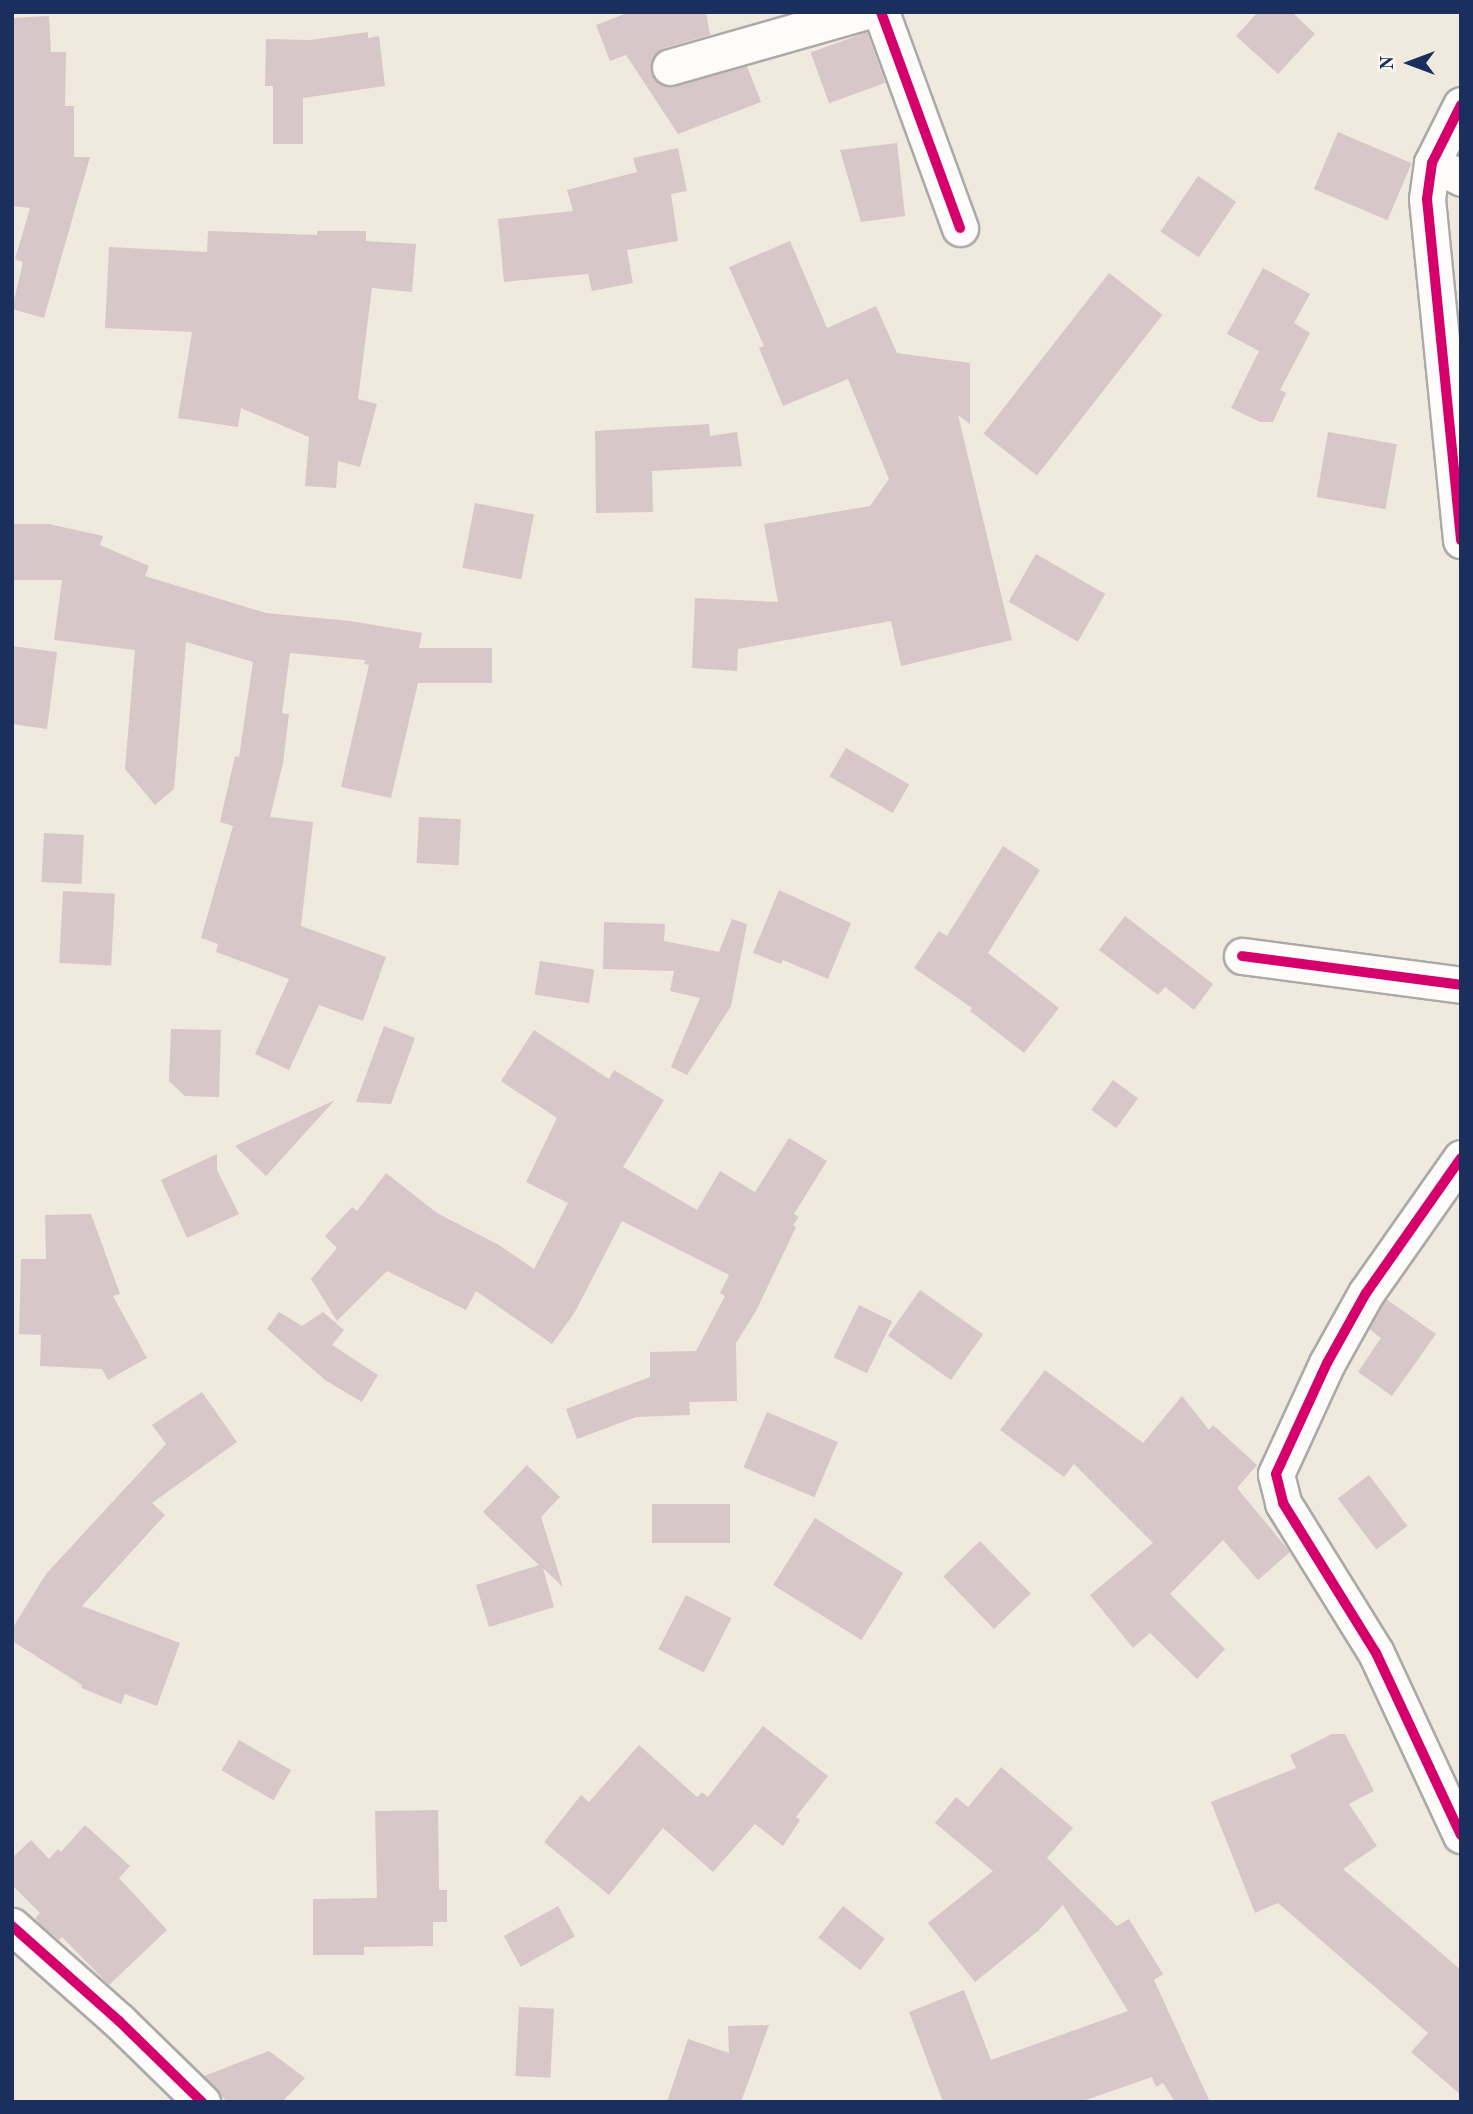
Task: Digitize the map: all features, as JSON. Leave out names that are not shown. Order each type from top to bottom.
[{"type":"street","points":[[670,67],[863,12]]},
{"type":"street","points":[[881,12],[960,228]]},
{"type":"street","points":[[1461,104],[1446,170],[1427,199],[1461,540]]},
{"type":"street","points":[[1242,956],[1461,985]]},
{"type":"street","points":[[1461,1158],[1366,1293],[1327,1363],[1276,1474],[1283,1503],[1376,1653],[1461,1835]]},
{"type":"street","points":[[12,1926],[119,2021],[202,2102]]},
{"type":"building","points":[[630,12],[706,12],[710,35],[664,48],[655,54],[651,72],[656,81],[664,86],[676,86],[747,66],[761,102],[678,134],[626,55],[610,61],[596,25]]},
{"type":"building","points":[[1258,12],[1292,12],[1315,34],[1278,74],[1236,36]]},
{"type":"building","points":[[49,16],[51,52],[66,52],[65,106],[74,106],[74,157],[90,157],[44,318],[12,309],[23,262],[15,259],[30,208],[12,206],[12,18]]},
{"type":"building","points":[[368,32],[368,38],[379,36],[385,86],[303,98],[303,144],[273,144],[273,86],[265,86],[266,39],[310,40]]},
{"type":"building","points":[[867,32],[885,83],[829,103],[811,53]]},
{"type":"building","points":[[1338,132],[1412,163],[1387,220],[1314,189]]},
{"type":"building","points":[[897,143],[905,216],[861,222],[840,150]]},
{"type":"building","points":[[678,148],[687,191],[671,194],[678,241],[627,250],[633,283],[592,291],[588,274],[504,282],[498,219],[573,211],[567,190],[637,172],[633,158]]},
{"type":"building","points":[[1198,176],[1236,202],[1199,257],[1161,232]]},
{"type":"building","points":[[208,231],[317,235],[317,231],[366,231],[366,241],[416,244],[412,292],[372,288],[358,399],[377,404],[360,467],[338,461],[336,488],[305,486],[309,437],[241,408],[238,427],[178,418],[192,332],[105,328],[109,247],[207,252]]},
{"type":"building","points":[[790,241],[827,328],[876,306],[897,353],[970,363],[970,424],[958,415],[1012,640],[901,666],[891,621],[738,649],[737,671],[692,668],[695,598],[778,602],[764,524],[870,506],[889,479],[848,379],[783,406],[759,348],[764,346],[729,267]]},
{"type":"building","points":[[1263,268],[1310,294],[1294,323],[1310,333],[1280,390],[1286,393],[1273,422],[1260,422],[1231,408],[1259,351],[1227,334]]},
{"type":"building","points":[[1109,273],[1163,315],[1037,476],[983,434]]},
{"type":"building","points":[[709,424],[710,436],[737,432],[742,466],[652,471],[653,512],[596,513],[595,431]]},
{"type":"building","points":[[1328,432],[1397,444],[1385,509],[1317,497]]},
{"type":"building","points":[[475,503],[534,514],[521,579],[462,568]]},
{"type":"building","points":[[12,524],[49,524],[103,536],[100,545],[149,566],[145,576],[266,613],[350,621],[422,633],[419,648],[492,648],[492,683],[418,683],[391,798],[341,787],[369,665],[364,664],[365,660],[290,653],[282,713],[289,714],[283,763],[270,817],[313,822],[301,926],[386,957],[363,1021],[319,1005],[289,1070],[255,1054],[289,979],[216,952],[218,944],[201,938],[233,826],[220,822],[235,756],[239,757],[253,662],[186,642],[174,789],[155,805],[125,769],[135,650],[54,640],[62,580],[12,580]]},
{"type":"building","points":[[1036,554],[1105,594],[1078,642],[1008,602]]},
{"type":"building","points":[[12,646],[57,652],[47,729],[12,724]]},
{"type":"building","points":[[846,748],[909,784],[893,813],[830,777]]},
{"type":"building","points":[[419,817],[461,819],[459,865],[417,863]]},
{"type":"building","points":[[44,833],[84,835],[81,884],[41,882]]},
{"type":"building","points":[[1003,846],[1040,870],[988,953],[1059,1008],[1024,1053],[970,1011],[972,1008],[914,968],[939,931],[947,936]]},
{"type":"building","points":[[779,890],[851,923],[828,979],[783,960],[781,964],[753,953]]},
{"type":"building","points":[[63,891],[115,894],[111,966],[59,963]]},
{"type":"building","points":[[1125,916],[1213,984],[1194,1010],[1165,987],[1158,995],[1099,950]]},
{"type":"building","points":[[732,919],[747,924],[731,1006],[687,1075],[671,1067],[700,998],[670,991],[674,971],[603,969],[604,922],[665,924],[664,941],[719,952]]},
{"type":"building","points":[[540,961],[594,970],[589,1003],[535,995]]},
{"type":"building","points":[[384,1026],[415,1038],[391,1104],[356,1102]]},
{"type":"building","points":[[171,1029],[221,1030],[219,1097],[185,1096],[169,1081]]},
{"type":"building","points":[[534,1030],[609,1079],[614,1070],[664,1100],[623,1167],[697,1210],[720,1171],[755,1192],[789,1138],[827,1161],[794,1214],[799,1217],[793,1225],[796,1227],[756,1311],[736,1343],[737,1401],[689,1402],[690,1415],[636,1417],[577,1439],[566,1409],[650,1377],[650,1352],[696,1351],[725,1296],[720,1293],[729,1275],[622,1221],[575,1312],[552,1344],[476,1291],[466,1310],[387,1271],[337,1321],[311,1279],[337,1248],[325,1236],[352,1207],[357,1211],[386,1173],[437,1213],[499,1245],[534,1269],[568,1203],[526,1182],[557,1118],[501,1081]]},
{"type":"building","points":[[1113,1080],[1138,1098],[1116,1128],[1091,1110]]},
{"type":"building","points":[[335,1100],[266,1176],[235,1146]]},
{"type":"building","points":[[217,1154],[217,1170],[239,1214],[187,1238],[161,1180]]},
{"type":"building","points":[[91,1214],[120,1294],[113,1296],[147,1358],[108,1380],[102,1369],[40,1366],[41,1335],[19,1334],[21,1259],[46,1259],[45,1215]]},
{"type":"building","points":[[920,1290],[983,1334],[951,1380],[888,1336]]},
{"type":"building","points":[[1386,1299],[1436,1334],[1392,1396],[1358,1372],[1381,1338],[1369,1329]]},
{"type":"building","points":[[859,1305],[892,1321],[867,1373],[834,1357]]},
{"type":"building","points":[[279,1312],[302,1326],[323,1312],[344,1330],[332,1345],[378,1375],[362,1402],[325,1380],[267,1329]]},
{"type":"building","points":[[1045,1370],[1143,1443],[1182,1396],[1209,1430],[1213,1425],[1257,1465],[1237,1488],[1290,1552],[1258,1580],[1223,1540],[1170,1594],[1225,1649],[1197,1679],[1150,1633],[1133,1648],[1090,1595],[1153,1543],[1074,1464],[1064,1477],[1000,1430]]},
{"type":"building","points":[[202,1392],[237,1442],[152,1503],[165,1515],[82,1606],[180,1643],[157,1706],[125,1694],[121,1704],[81,1688],[82,1685],[12,1641],[12,1629],[46,1574],[166,1444],[152,1425]]},
{"type":"building","points":[[767,1412],[838,1442],[814,1497],[744,1467]]},
{"type":"building","points":[[527,1465],[560,1497],[541,1517],[563,1587],[543,1568],[554,1607],[489,1627],[476,1585],[539,1565],[483,1512]]},
{"type":"building","points":[[1369,1475],[1408,1526],[1376,1550],[1338,1498]]},
{"type":"building","points":[[652,1504],[730,1504],[730,1543],[652,1543]]},
{"type":"building","points":[[815,1518],[903,1573],[861,1640],[773,1585]]},
{"type":"building","points":[[980,1541],[1031,1594],[994,1629],[943,1576]]},
{"type":"building","points":[[686,1595],[731,1618],[704,1673],[658,1649]]},
{"type":"building","points":[[763,1726],[828,1776],[796,1817],[800,1820],[783,1846],[755,1824],[713,1872],[663,1828],[609,1895],[544,1842],[581,1795],[589,1802],[639,1745],[697,1797],[702,1792],[708,1797]]},
{"type":"building","points":[[1332,1734],[1345,1734],[1374,1791],[1349,1804],[1377,1846],[1343,1869],[1461,1970],[1461,2095],[1411,2052],[1428,2033],[1278,1903],[1255,1913],[1211,1802],[1296,1768],[1290,1755]]},
{"type":"building","points":[[239,1740],[291,1770],[273,1800],[222,1770]]},
{"type":"building","points":[[1001,1767],[1073,1828],[1047,1858],[1117,1926],[1129,1919],[1163,1974],[1154,1980],[1210,2102],[1175,2102],[1163,2083],[1156,2087],[1152,2077],[1080,2102],[943,2102],[909,2012],[964,1990],[991,2060],[1128,2011],[1063,1905],[1038,1931],[975,1982],[928,1923],[993,1871],[935,1823],[956,1797],[968,1807]]},
{"type":"building","points":[[438,1810],[439,1890],[447,1890],[447,1922],[433,1922],[433,1946],[364,1947],[364,1955],[313,1955],[313,1899],[377,1898],[375,1811]]},
{"type":"building","points":[[85,1825],[130,1866],[119,1878],[167,1930],[109,1985],[62,1937],[59,1940],[41,1925],[35,1918],[40,1913],[12,1885],[12,1858],[31,1840],[49,1859],[58,1849],[61,1852]]},
{"type":"building","points":[[558,1906],[575,1937],[521,1967],[504,1936]]},
{"type":"building","points":[[843,1906],[885,1939],[860,1970],[818,1938]]},
{"type":"building","points":[[519,2007],[554,2009],[550,2078],[515,2076]]},
{"type":"building","points":[[769,2025],[741,2102],[667,2102],[688,2039],[729,2053],[728,2026]]},
{"type":"building","points":[[269,2051],[305,2078],[282,2102],[227,2102],[204,2076]]},
{"type":"cycle path","points":[[881,12],[960,228]]},
{"type":"cycle path","points":[[1461,105],[1432,163],[1427,199],[1461,540]]},
{"type":"cycle path","points":[[1242,956],[1461,985]]},
{"type":"cycle path","points":[[1461,1158],[1366,1293],[1327,1363],[1276,1474],[1283,1503],[1376,1653],[1461,1835]]},
{"type":"cycle path","points":[[12,1926],[119,2021],[202,2102]]}]
